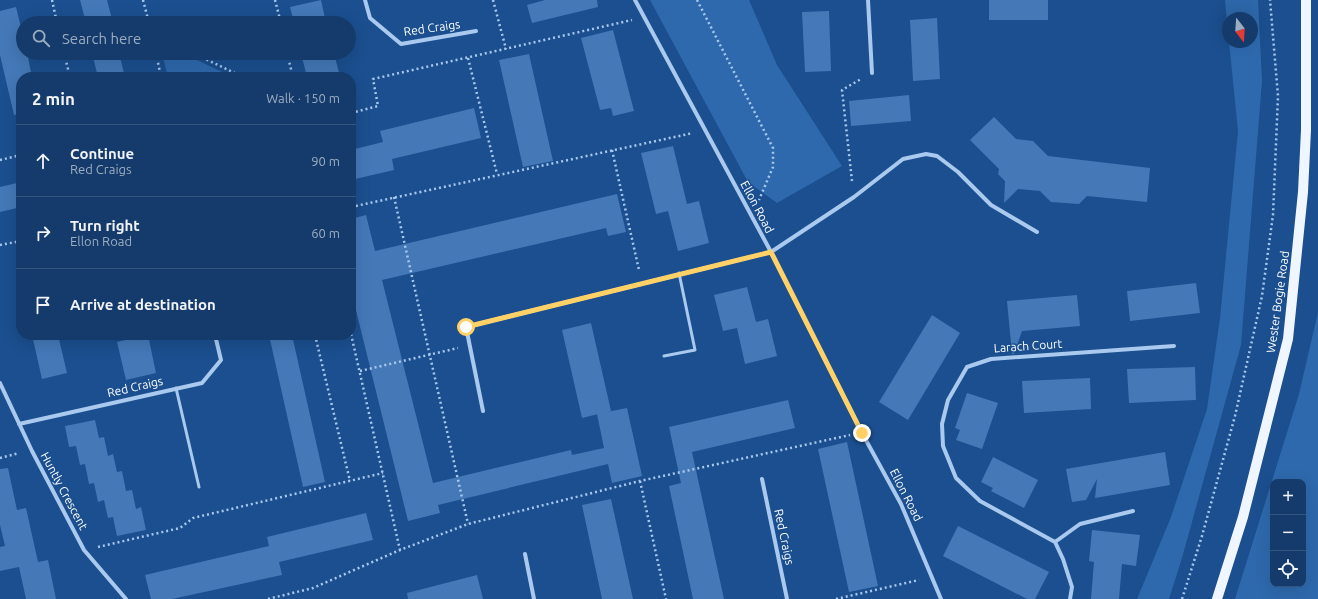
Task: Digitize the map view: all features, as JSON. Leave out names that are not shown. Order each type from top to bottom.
[{"type":"main road","name":"Wester Bogie Road","points":[[1217,599],[1243,517],[1288,339],[1303,192],[1306,130],[1306,0]]},
{"type":"street","name":"Red Craigs","points":[[365,0],[370,18],[401,44],[476,31]]},
{"type":"street","name":"Ellon Road","points":[[635,0],[706,130],[750,216],[771,252],[862,433],[901,504],[941,599]]},
{"type":"street","points":[[868,0],[872,73]]},
{"type":"street","points":[[483,412],[466,327],[679,273],[771,252],[854,198],[903,159],[926,154],[937,156],[958,172],[990,206],[1037,232]]},
{"type":"street","name":"Red Craigs","points":[[19,424],[202,383],[221,360],[216,340]]},
{"type":"street","name":"Larach Court","points":[[1055,542],[980,501],[956,478],[943,446],[942,424],[948,400],[967,367],[990,358],[1174,346]]},
{"type":"street","name":"Huntly Crescent","points":[[0,383],[32,451],[84,550],[126,599]]},
{"type":"street","name":"Red Craigs","points":[[762,479],[787,599]]},
{"type":"street","points":[[1070,599],[1072,587],[1055,542],[1080,524],[1133,511]]},
{"type":"street","points":[[525,554],[534,599]]},
{"type":"lane","points":[[664,356],[695,350],[679,273]]},
{"type":"lane","points":[[176,388],[199,487]]},
{"type":"path","points":[[52,0],[55,16]]},
{"type":"path","points":[[143,0],[147,16]]},
{"type":"path","points":[[275,0],[279,16]]},
{"type":"path","points":[[493,0],[506,49]]},
{"type":"path","points":[[697,0],[773,148],[773,167],[750,216]]},
{"type":"path","points":[[1182,599],[1202,536],[1235,416],[1262,296],[1273,215],[1278,96],[1270,0]]},
{"type":"path","points":[[356,112],[378,106],[373,79],[644,17]]},
{"type":"path","points":[[468,58],[496,174]]},
{"type":"path","points":[[66,60],[69,72]]},
{"type":"path","points":[[157,60],[160,72]]},
{"type":"path","points":[[208,60],[233,72]]},
{"type":"path","points":[[289,60],[292,72]]},
{"type":"path","points":[[854,198],[842,90],[872,73]]},
{"type":"path","points":[[356,205],[706,130]]},
{"type":"path","points":[[612,150],[642,283]]},
{"type":"path","points":[[0,160],[16,156]]},
{"type":"path","points":[[394,197],[431,355],[468,524]]},
{"type":"path","points":[[0,246],[16,242]]},
{"type":"path","points":[[316,340],[350,481]]},
{"type":"path","points":[[352,340],[400,550]]},
{"type":"path","points":[[360,371],[470,345]]},
{"type":"path","points":[[268,599],[313,588],[400,550],[468,524],[640,481],[862,433]]},
{"type":"path","points":[[0,458],[32,451]]},
{"type":"path","points":[[84,550],[180,528],[193,518],[383,474]]},
{"type":"path","points":[[640,481],[666,599]]},
{"type":"path","points":[[836,599],[933,577]]},
{"type":"shaded area","points":[[650,0],[749,0],[777,65],[842,166],[777,203],[748,182]]},
{"type":"shaded area","points":[[1225,0],[1258,0],[1262,81],[1241,345],[1182,558],[1169,599],[1137,599],[1171,517],[1207,409],[1220,318],[1238,131],[1230,48],[1258,48],[1258,12],[1226,12]]},
{"type":"shaded area","points":[[164,60],[197,60],[222,72],[167,72]]},
{"type":"shaded area","points":[[1318,312],[1318,599],[1235,599],[1270,487],[1270,587],[1306,587],[1306,479],[1272,479],[1299,394]]},
{"type":"building","points":[[80,0],[107,0],[111,16],[84,16]]},
{"type":"building","points":[[321,0],[324,16],[292,16],[290,7]]},
{"type":"building","points":[[545,0],[597,0],[598,7],[532,23],[527,5]]},
{"type":"building","points":[[989,0],[1048,0],[1048,20],[989,20]]},
{"type":"building","points":[[16,7],[18,16],[16,16],[16,60],[28,60],[31,72],[16,72],[16,115],[14,115],[0,55],[0,11]]},
{"type":"building","points":[[829,11],[831,71],[805,72],[802,12]]},
{"type":"building","points":[[937,18],[940,79],[913,81],[910,20]]},
{"type":"building","points":[[613,30],[634,111],[613,116],[611,108],[600,110],[581,38]]},
{"type":"building","points":[[529,54],[553,161],[523,167],[499,60]]},
{"type":"building","points":[[94,60],[121,60],[124,72],[97,72]]},
{"type":"building","points":[[303,60],[336,60],[339,72],[306,72]]},
{"type":"building","points":[[909,95],[911,121],[851,126],[849,101]]},
{"type":"building","points":[[474,108],[481,138],[392,159],[394,170],[356,179],[356,149],[383,142],[380,131]]},
{"type":"building","points":[[994,117],[1016,139],[1033,141],[1048,156],[1150,168],[1147,202],[1087,196],[1079,204],[1051,202],[1040,191],[1018,189],[1004,203],[1005,181],[998,174],[999,169],[970,140]]},
{"type":"building","points":[[673,146],[687,204],[699,201],[709,243],[678,251],[668,211],[656,214],[641,153]]},
{"type":"building","points":[[16,183],[16,208],[0,212],[0,187]]},
{"type":"building","points":[[617,194],[626,232],[608,236],[606,228],[382,280],[433,483],[571,450],[572,455],[604,448],[597,414],[627,408],[642,476],[612,483],[608,464],[438,505],[440,513],[408,521],[356,310],[356,218],[366,215],[375,251]]},
{"type":"building","points":[[1196,283],[1200,313],[1130,321],[1127,291]]},
{"type":"building","points":[[747,287],[756,322],[768,319],[777,356],[745,364],[737,328],[723,331],[714,295]]},
{"type":"building","points":[[1077,295],[1080,326],[1022,331],[1014,354],[1012,354],[1007,301]]},
{"type":"building","points":[[932,315],[960,333],[908,420],[879,402]]},
{"type":"building","points":[[591,323],[611,411],[582,418],[562,330]]},
{"type":"building","points":[[33,340],[59,340],[67,373],[42,379]]},
{"type":"building","points":[[126,340],[149,340],[156,373],[126,380],[117,342]]},
{"type":"building","points":[[270,340],[293,340],[325,482],[303,487]]},
{"type":"building","points":[[1195,367],[1196,400],[1129,403],[1127,369]]},
{"type":"building","points":[[1090,378],[1091,409],[1024,413],[1022,381]]},
{"type":"building","points":[[967,393],[998,403],[982,449],[956,440],[960,430],[955,428]]},
{"type":"building","points":[[788,400],[795,428],[692,452],[724,599],[693,599],[669,486],[681,483],[669,427]]},
{"type":"building","points":[[95,420],[99,438],[104,437],[108,456],[113,454],[117,472],[122,471],[126,491],[132,490],[136,509],[141,507],[146,530],[117,536],[113,517],[108,518],[104,500],[98,502],[94,483],[89,484],[85,464],[80,465],[76,446],[69,447],[65,426]]},
{"type":"building","points":[[847,442],[878,586],[849,592],[818,449]]},
{"type":"building","points":[[1165,452],[1170,485],[1095,498],[1097,479],[1086,500],[1072,502],[1066,469]]},
{"type":"building","points":[[993,457],[1038,480],[1024,508],[991,491],[993,488],[981,482]]},
{"type":"building","points":[[8,468],[17,510],[26,508],[38,562],[48,560],[56,599],[26,599],[19,567],[0,571],[0,547],[5,546],[0,525],[0,469]]},
{"type":"building","points":[[611,499],[633,599],[602,599],[582,505]]},
{"type":"building","points":[[366,513],[373,540],[279,562],[282,575],[172,599],[151,599],[145,575],[269,546],[267,537]]},
{"type":"building","points":[[958,526],[1049,572],[1035,599],[1027,599],[943,556]]},
{"type":"building","points":[[1092,530],[1140,535],[1136,566],[1122,564],[1119,599],[1091,599],[1094,562],[1089,561]]},
{"type":"building","points":[[477,575],[483,599],[408,599],[407,593]]},
{"type":"route","points":[[466,327],[679,273],[771,252],[862,433]]}]
